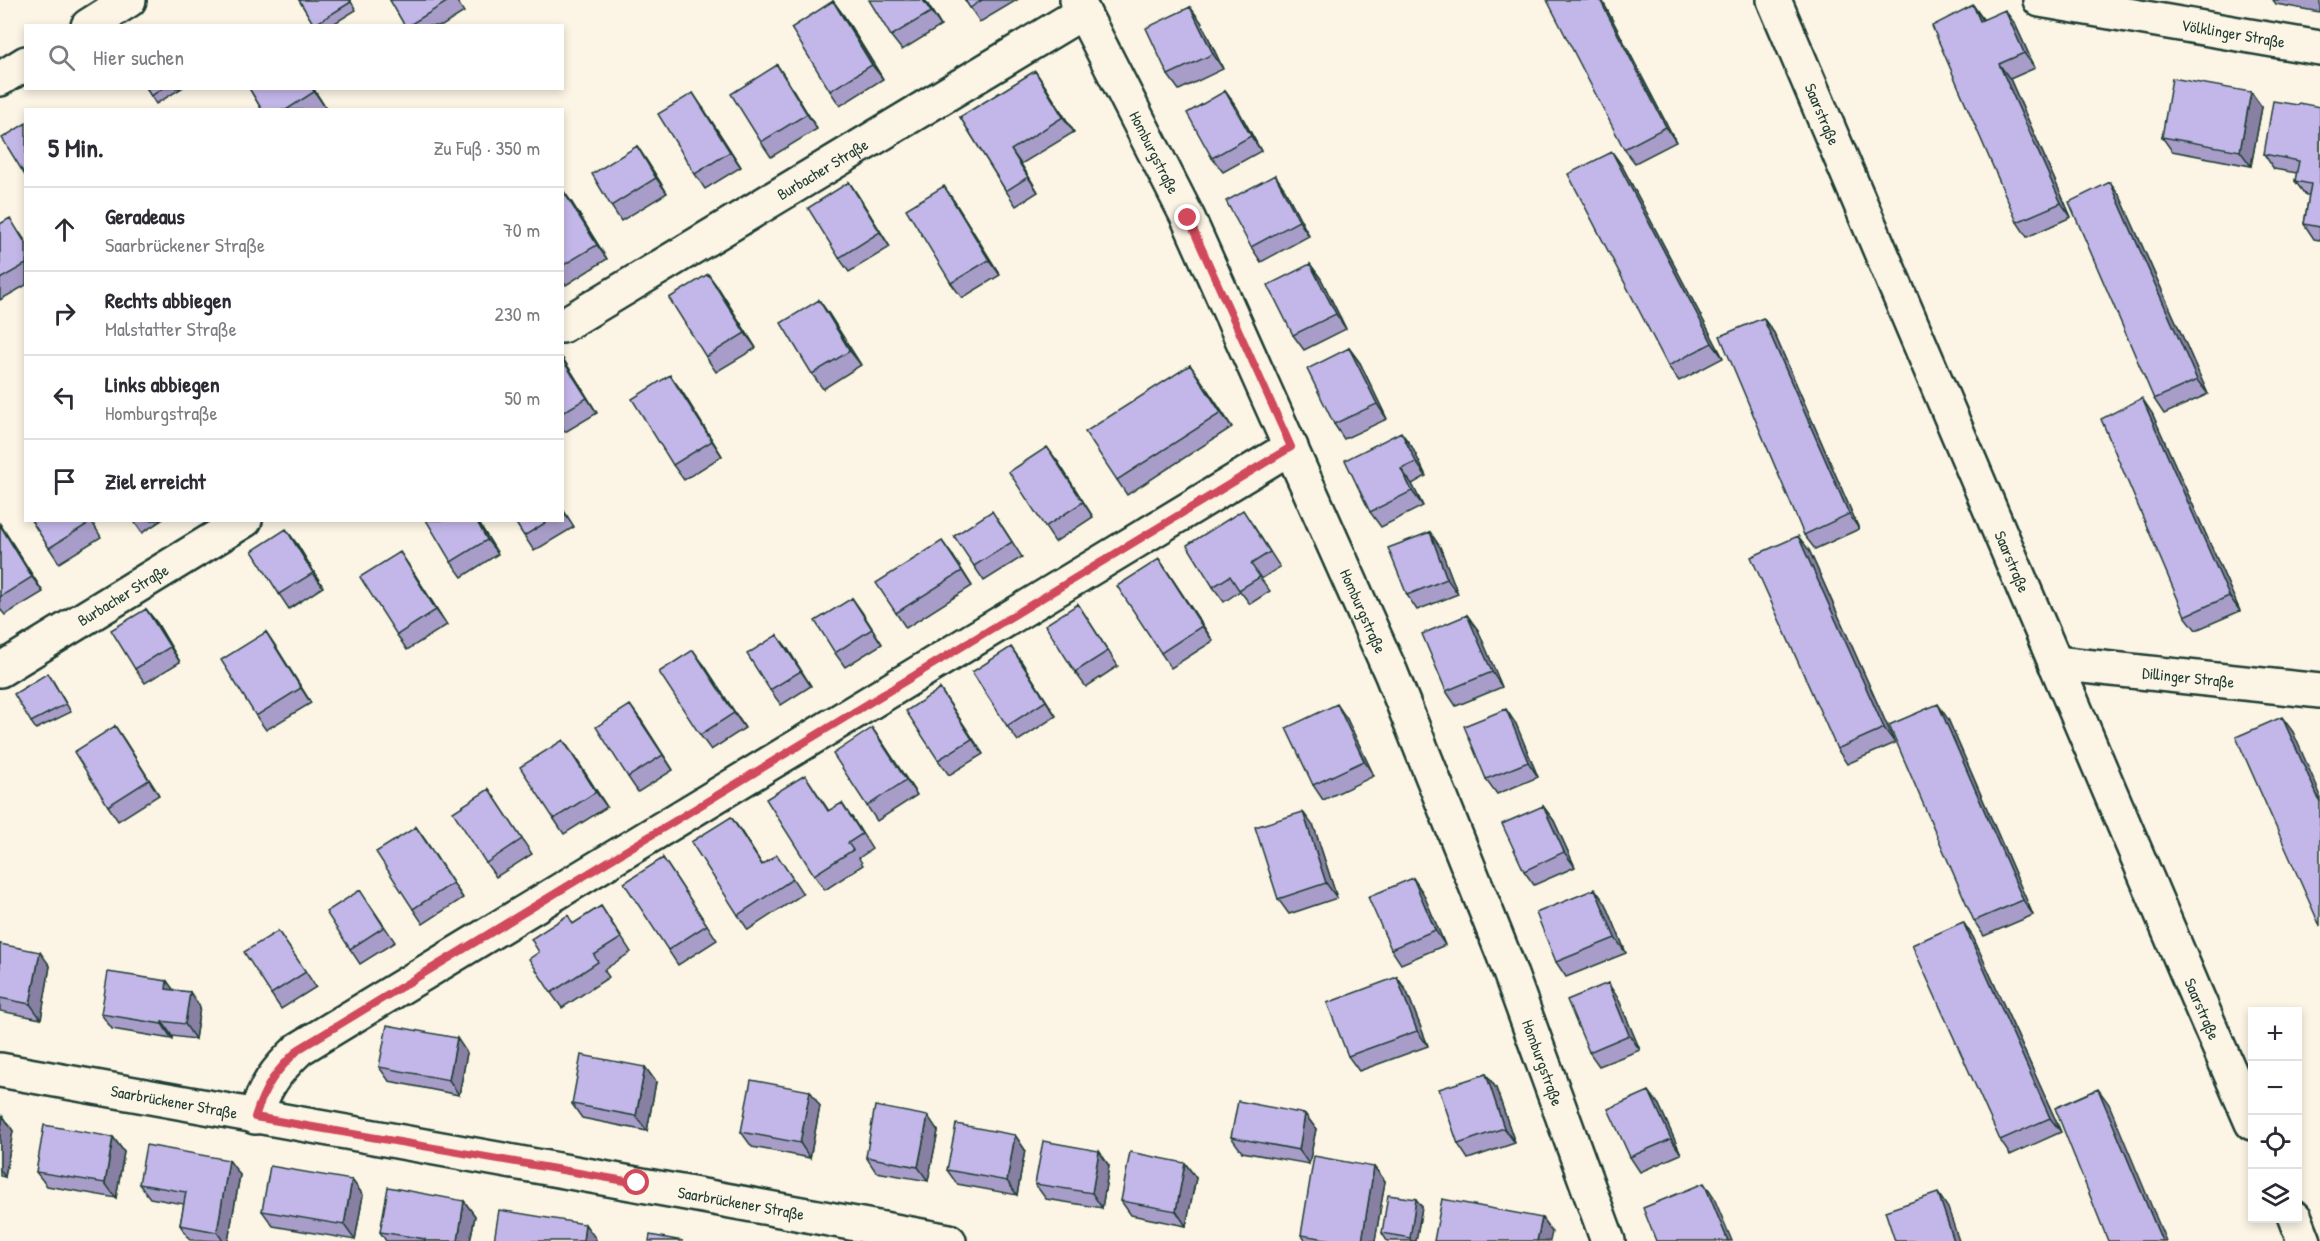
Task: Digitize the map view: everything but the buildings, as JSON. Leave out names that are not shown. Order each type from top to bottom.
[{"type":"street","points":[[91,24],[129,0]]},
{"type":"street","name":"Saarstraße","points":[[1774,0],[2250,1115]]},
{"type":"street","name":"Völklinger Straße","points":[[2040,0],[2320,48]]},
{"type":"street","name":"Burbacher Straße","points":[[564,325],[1080,6]]},
{"type":"street","name":"Homburgstraße","points":[[1080,6],[1188,218],[1391,673],[1491,924],[1608,1241]]},
{"type":"street","points":[[0,79],[24,64]]},
{"type":"street","points":[[255,1117],[263,1092],[276,1071],[299,1049],[1291,447]]},
{"type":"street","name":"Burbacher Straße","points":[[0,670],[242,522]]},
{"type":"street","name":"Dillinger Straße","points":[[2055,663],[2320,691]]},
{"type":"street","name":"Saarbrückener Straße","points":[[0,1070],[950,1241]]},
{"type":"street","points":[[2297,1223],[2304,1241]]},
{"type":"route","points":[[637,1183],[255,1117],[263,1092],[276,1071],[299,1049],[1291,447],[1188,218]]}]
